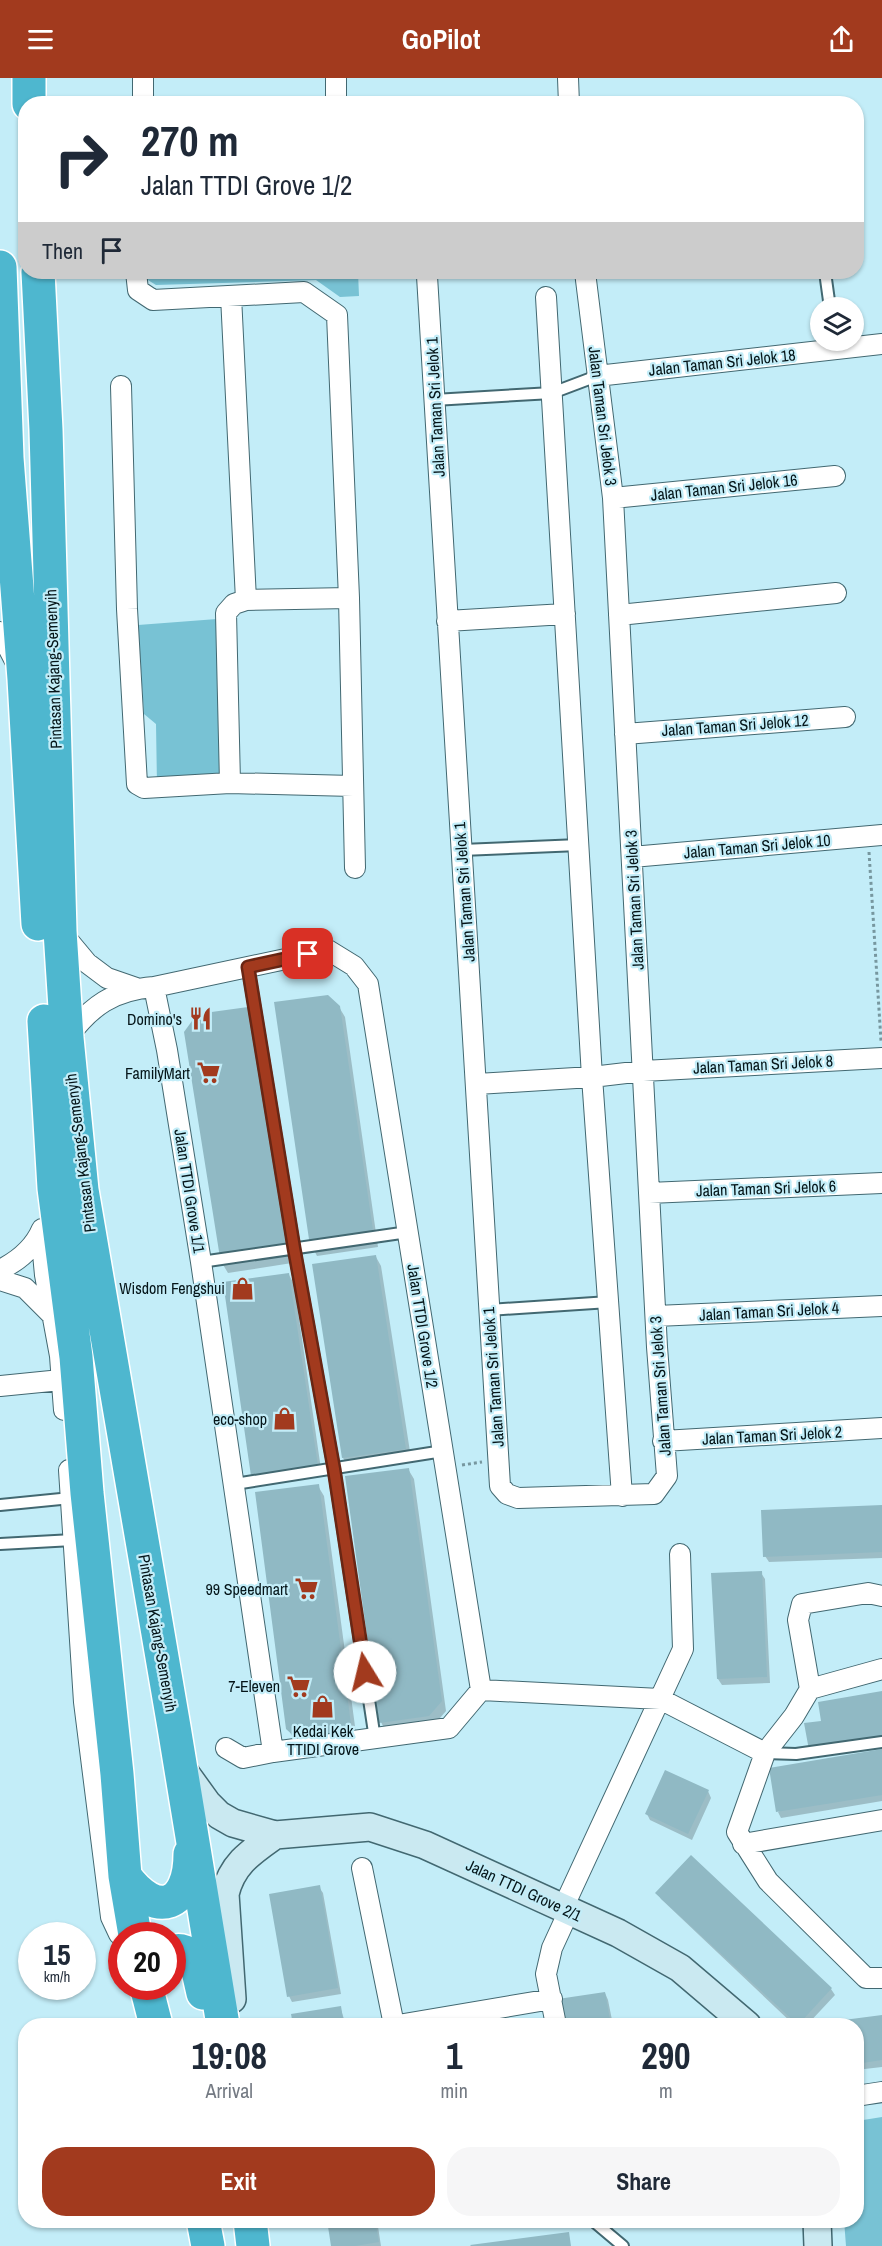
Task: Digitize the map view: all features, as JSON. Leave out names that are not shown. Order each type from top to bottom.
[{"type":"highway","points":[[29,78],[29,96]]},
{"type":"highway","name":"Pintasan Kajang-Semenyih","points":[[0,267],[3,469],[24,679],[54,1188],[76,1357],[125,1876],[133,1922]]},
{"type":"highway","name":"Pintasan Kajang-Semenyih","points":[[38,279],[47,442],[60,931],[67,1038],[82,1190],[222,2018]]},
{"type":"highway","points":[[125,1876],[136,1891],[148,1900],[160,1903],[169,1902],[177,1896],[183,1888],[190,1866],[190,1822]]},
{"type":"highway","points":[[186,1952],[195,1958],[201,1978],[207,2018]]},
{"type":"highway","points":[[150,2000],[154,2018]]},
{"type":"highway","points":[[205,2228],[208,2246]]},
{"type":"highway","points":[[251,2228],[253,2246]]},
{"type":"street","points":[[142,78],[143,96]]},
{"type":"street","points":[[336,78],[336,96]]},
{"type":"street","points":[[568,78],[569,96]]},
{"type":"street","points":[[137,279],[138,290],[153,300],[304,292],[337,315],[349,598],[355,868]]},
{"type":"street","name":"Jalan Taman Sri Jelok 1","points":[[427,279],[500,1486],[507,1494],[518,1498]]},
{"type":"street","name":"Jalan Taman Sri Jelok 3","points":[[518,1498],[654,1494],[667,1476],[649,1193],[613,498],[586,279]]},
{"type":"street","points":[[231,296],[246,600]]},
{"type":"street","points":[[546,297],[591,1077],[622,1496]]},
{"type":"street","name":"Jalan Taman Sri Jelok 18","points":[[864,344],[882,344]]},
{"type":"street","name":"Jalan Taman Sri Jelok 18","points":[[597,376],[810,348]]},
{"type":"street","points":[[121,386],[127,609],[137,784],[144,788],[230,783],[353,786]]},
{"type":"street","name":"Jalan Taman Sri Jelok 16","points":[[613,498],[835,476]]},
{"type":"street","points":[[619,615],[836,593]]},
{"type":"street","points":[[230,783],[226,614],[234,604],[246,600],[349,598]]},
{"type":"street","points":[[447,621],[565,614]]},
{"type":"street","points":[[0,632],[24,679]]},
{"type":"street","name":"Jalan Taman Sri Jelok 12","points":[[625,734],[845,717]]},
{"type":"street","name":"Jalan Taman Sri Jelok 10","points":[[632,856],[875,836]]},
{"type":"street","points":[[60,931],[87,963],[107,978],[145,988]]},
{"type":"street","name":"Jalan TTDI Grove 1/2","points":[[67,1038],[84,1016],[104,1001],[145,988],[328,950],[354,966],[368,984],[482,1690]]},
{"type":"street","name":"Jalan TTDI Grove 1/1","points":[[145,988],[167,1050],[235,1484],[273,1752]]},
{"type":"street","name":"Jalan Taman Sri Jelok 8","points":[[477,1084],[591,1077],[643,1071],[882,1058]]},
{"type":"street","name":"Jalan Taman Sri Jelok 6","points":[[649,1193],[882,1183]]},
{"type":"street","points":[[0,1270],[13,1264],[30,1249],[41,1232],[54,1188]]},
{"type":"street","points":[[41,1232],[61,1380],[84,1702],[113,1922]]},
{"type":"street","points":[[0,1280],[25,1288],[54,1317]]},
{"type":"street","name":"Jalan Taman Sri Jelok 4","points":[[656,1316],[882,1306]]},
{"type":"street","points":[[0,1386],[61,1380]]},
{"type":"street","name":"Jalan Taman Sri Jelok 2","points":[[663,1441],[882,1428]]},
{"type":"street","points":[[555,2018],[546,1974],[552,1948],[566,1910],[683,1649],[680,1554]]},
{"type":"street","points":[[878,1594],[802,1604],[798,1620],[810,1689],[794,1716],[765,1753],[737,1832],[768,1881],[866,1978],[882,1978]]},
{"type":"street","points":[[810,1689],[882,1669]]},
{"type":"street","points":[[225,1749],[243,1758],[449,1728],[482,1690],[660,1700],[765,1753]]},
{"type":"street","name":"Jalan TTDI Grove 2/1","points":[[181,1767],[207,1803],[219,1815],[233,1823],[275,1835],[370,1827],[425,1845],[618,1934],[680,1968],[739,2018]]},
{"type":"street","points":[[743,1844],[882,1820]]},
{"type":"street","points":[[234,2018],[225,1894],[228,1879],[249,1854],[275,1835]]},
{"type":"street","points":[[362,1868],[394,2018]]},
{"type":"street","points":[[438,2018],[552,1999]]},
{"type":"street","points":[[864,2095],[882,2092]]},
{"type":"street","points":[[817,2228],[818,2246]]},
{"type":"lane","points":[[826,279],[828,297]]},
{"type":"lane","points":[[434,400],[552,393],[597,376]]},
{"type":"lane","points":[[462,850],[579,845]]},
{"type":"lane","points":[[248,967],[294,1248],[334,1469],[375,1739]]},
{"type":"lane","points":[[201,1262],[408,1232]]},
{"type":"lane","points":[[489,1310],[609,1302]]},
{"type":"lane","points":[[235,1484],[334,1469],[444,1460]]},
{"type":"lane","points":[[0,1505],[71,1498]]},
{"type":"lane","points":[[0,1544],[74,1540]]},
{"type":"lane","points":[[765,1753],[796,1754],[882,1742]]},
{"type":"lane","points":[[602,2228],[623,2246]]},
{"type":"path","points":[[875,836],[881,1046]]},
{"type":"path","points":[[444,1460],[499,1460]]},
{"type":"shaded area","points":[[146,279],[358,279],[359,296],[340,297],[316,280],[156,285]]},
{"type":"shaded area","points":[[217,619],[225,779],[157,785],[156,724],[144,714],[138,625]]},
{"type":"shaded area","points":[[882,2117],[882,2246],[846,2246],[845,2228],[864,2228],[864,2120]]},
{"type":"building","points":[[328,995],[340,1006],[374,1237],[310,1246],[274,1002]]},
{"type":"building","points":[[248,1007],[287,1253],[221,1264],[184,1032],[197,1014]]},
{"type":"building","points":[[376,1255],[406,1449],[342,1458],[312,1264]]},
{"type":"building","points":[[289,1273],[318,1466],[251,1476],[223,1282]]},
{"type":"building","points":[[409,1468],[442,1701],[429,1716],[379,1723],[345,1476]]},
{"type":"building","points":[[319,1484],[352,1732],[297,1739],[286,1729],[255,1492]]},
{"type":"building","points":[[882,1505],[882,1552],[763,1557],[761,1510]]},
{"type":"building","points":[[762,1571],[767,1677],[717,1679],[711,1573]]},
{"type":"building","points":[[882,1691],[882,1738],[809,1750],[804,1723],[821,1721],[818,1702]]},
{"type":"building","points":[[882,1749],[882,1795],[776,1812],[769,1768]]},
{"type":"building","points":[[665,1770],[709,1790],[688,1834],[645,1814]]},
{"type":"building","points":[[691,1855],[832,1988],[804,2018],[790,2018],[655,1893]]},
{"type":"building","points":[[320,1885],[338,1988],[287,1997],[269,1894]]},
{"type":"building","points":[[605,1992],[610,2018],[562,2018],[558,1999]]},
{"type":"building","points":[[341,2006],[343,2018],[292,2018],[291,2014]]},
{"type":"building","points":[[882,2015],[882,2060],[864,2063],[864,2018],[859,2018]]},
{"type":"building","points":[[328,2228],[376,2228],[379,2242],[355,2246],[331,2246]]},
{"type":"building","points":[[569,2232],[571,2246],[470,2245]]},
{"type":"place","name":"Domino's","points":[[200,1019]]},
{"type":"place","name":"FamilyMart","points":[[208,1073]]},
{"type":"place","name":"Wisdom Fengshui","points":[[243,1288]]},
{"type":"place","name":"eco-shop","points":[[285,1419]]},
{"type":"place","name":"99 Speedmart","points":[[306,1589]]},
{"type":"place","name":"7-Eleven","points":[[298,1686]]},
{"type":"place","name":"Kedai Kek TTIDI Grove","points":[[323,1706]]},
{"type":"route","points":[[308,954],[248,967],[294,1248],[334,1469],[365,1672]]}]
